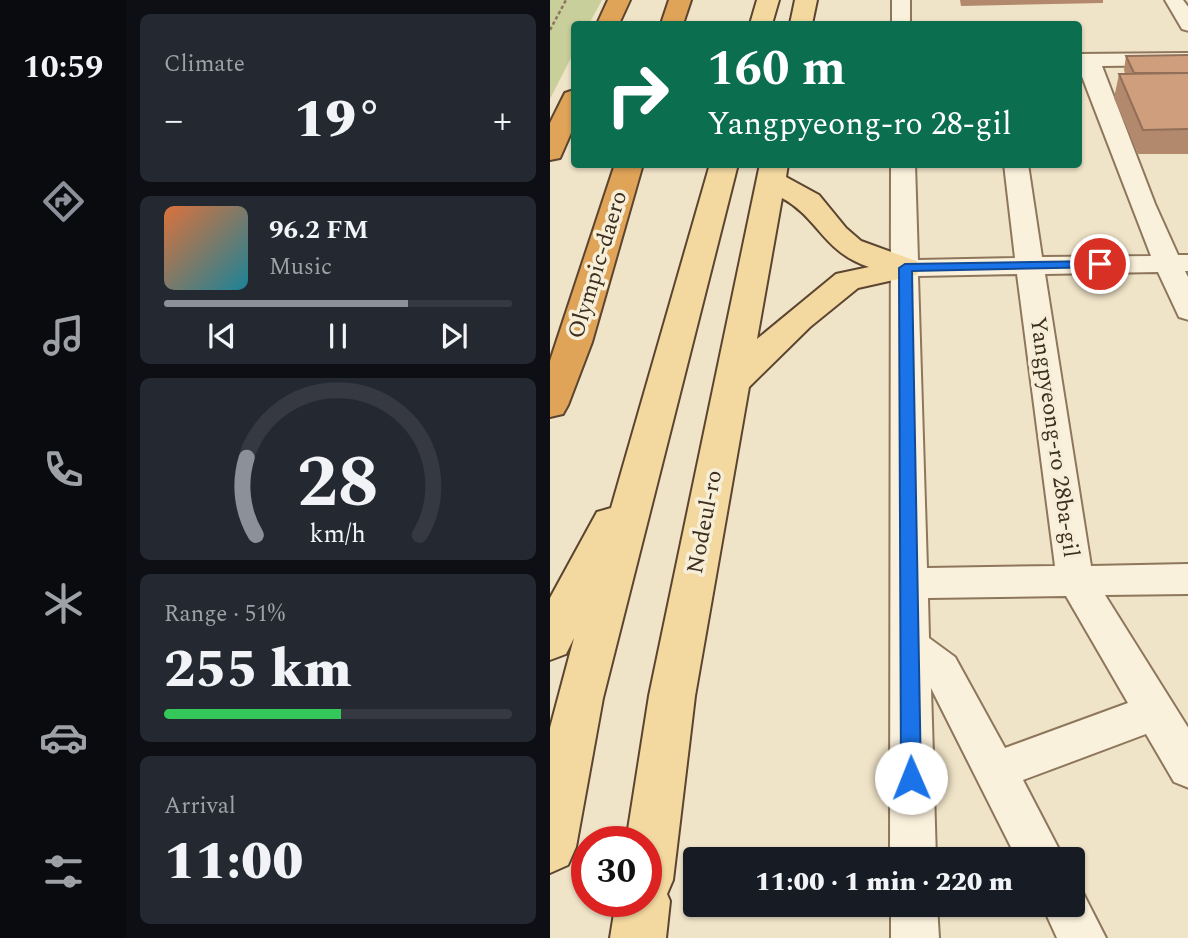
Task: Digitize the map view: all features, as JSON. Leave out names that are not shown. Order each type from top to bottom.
[{"type":"highway","points":[[609,21],[619,0]]},
{"type":"highway","points":[[673,21],[680,0]]},
{"type":"highway","points":[[550,152],[571,105]]},
{"type":"highway","name":"Olympic-daero","points":[[550,405],[575,342],[628,168]]},
{"type":"main road","points":[[762,21],[768,0]]},
{"type":"main road","points":[[802,21],[806,0]]},
{"type":"main road","points":[[550,847],[580,698],[723,168]]},
{"type":"main road","points":[[772,173],[809,201],[835,234],[850,247],[867,256],[905,268]]},
{"type":"main road","name":"Nodeul-ro","points":[[654,826],[672,696],[772,173]]},
{"type":"main road","points":[[731,384],[798,320],[847,281],[905,268]]},
{"type":"main road","points":[[550,641],[646,456]]},
{"type":"main road","points":[[550,777],[580,698]]},
{"type":"main road","points":[[638,938],[641,917]]},
{"type":"street","points":[[901,0],[901,21]]},
{"type":"street","points":[[1174,0],[1189,25]]},
{"type":"street","points":[[1189,59],[1084,60],[1142,204],[1179,263],[1189,311]]},
{"type":"street","points":[[904,168],[907,583],[913,847]]},
{"type":"street","name":"Yangpyeong-ro 28ba-gil","points":[[1017,168],[1070,558],[1078,581],[1189,768]]},
{"type":"street","points":[[905,268],[1179,263]]},
{"type":"street","points":[[907,583],[1189,579]]},
{"type":"street","points":[[908,644],[941,669],[1035,847]]},
{"type":"street","points":[[995,771],[1156,712]]},
{"type":"street","points":[[914,917],[915,938]]},
{"type":"street","points":[[1072,917],[1083,938]]},
{"type":"path","points":[[550,30],[566,0]]},
{"type":"green space","points":[[550,0],[602,0],[591,21],[571,21],[571,58],[550,99]]},
{"type":"building","points":[[1189,55],[1189,73],[1134,73],[1126,56]]},
{"type":"building","points":[[1189,73],[1189,129],[1143,130],[1119,74]]},
{"type":"route","points":[[911,778],[905,268],[1100,264]]}]
